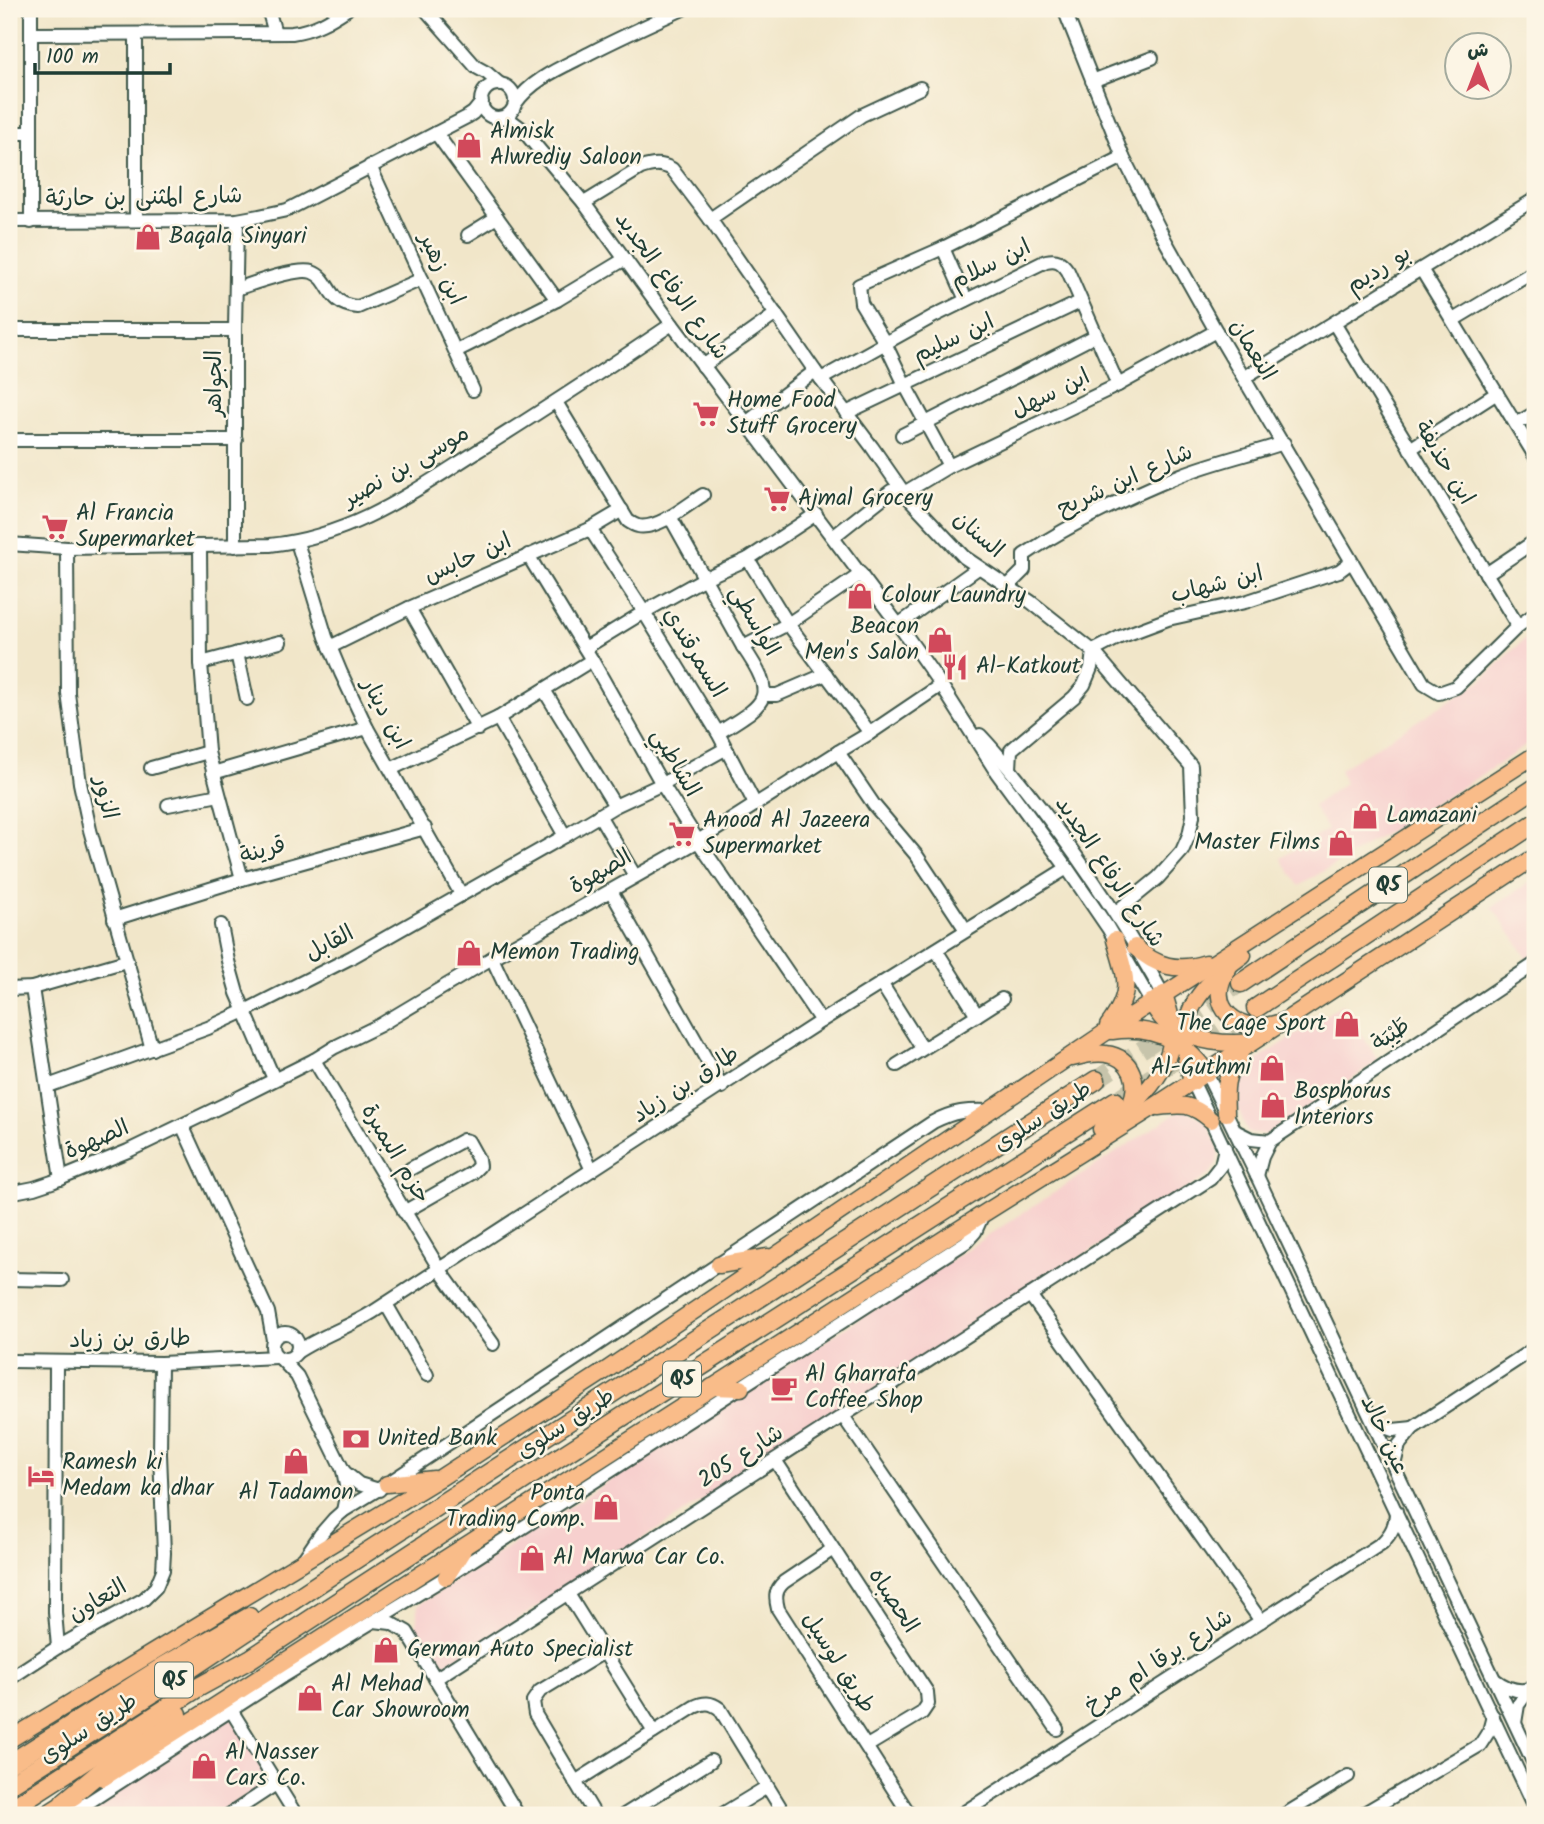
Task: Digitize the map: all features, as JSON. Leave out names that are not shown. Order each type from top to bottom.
[{"type":"highway","name":"Q5","points":[[1241,983],[1535,788]]},
{"type":"highway","name":"Q5","points":[[1256,1008],[1535,823]]},
{"type":"highway","name":"طريق سلوى","points":[[9,1785],[1096,1080]]},
{"type":"highway","name":"طريق سلوى","points":[[9,1810],[199,1688],[250,1659],[527,1478],[1122,1105]]},
{"type":"highway","points":[[9,1764],[164,1665],[336,1572]]},
{"type":"highway","points":[[67,1809],[117,1758],[204,1696],[250,1659]]},
{"type":"main road","points":[[1135,947],[1153,961],[1171,967],[1185,968],[1225,961],[1282,928],[1290,915],[1535,755]]},
{"type":"main road","name":"طريق سلوى","points":[[45,1815],[67,1809],[251,1683],[982,1214],[1153,1108],[1535,857]]},
{"type":"main road","points":[[1103,1034],[1125,998],[1125,974],[1115,940]]},
{"type":"main road","points":[[1225,961],[1220,999],[1234,1020],[1247,1026],[1261,1027],[1290,1019]]},
{"type":"main road","points":[[1122,1105],[1152,1085],[1203,988],[1225,961]]},
{"type":"main road","name":"طريق سلوى","points":[[9,1740],[17,1731],[440,1478],[608,1369],[1157,998],[1225,961]]},
{"type":"main road","points":[[1157,998],[1178,1037],[1187,1067],[1200,1077]]},
{"type":"main road","points":[[1103,1034],[1138,1029],[1234,1044],[1257,1040]]},
{"type":"main road","points":[[1226,1112],[1225,1091],[1230,1068],[1257,1040]]},
{"type":"main road","points":[[982,1214],[1014,1186],[1107,1125],[1135,1091],[1133,1072],[1125,1061],[1118,1057],[1097,1053],[1063,1060]]},
{"type":"main road","points":[[1153,1108],[1189,1105],[1199,1109],[1211,1120]]},
{"type":"main road","points":[[719,1265],[774,1256]]},
{"type":"main road","points":[[712,1387],[741,1388]]},
{"type":"main road","points":[[383,1487],[440,1478]]},
{"type":"main road","points":[[446,1577],[466,1546]]},
{"type":"main road","points":[[251,1683],[282,1677]]},
{"type":"street","points":[[31,222],[32,9]]},
{"type":"street","points":[[268,9],[275,33]]},
{"type":"street","points":[[425,9],[476,67],[504,85],[514,95],[514,105]]},
{"type":"street","points":[[476,67],[485,111],[496,117],[508,115],[522,94],[540,78],[683,9]]},
{"type":"street","name":"النعمان","points":[[1064,9],[1123,157],[1166,242],[1424,684],[1439,693],[1456,687],[1518,626]]},
{"type":"street","points":[[31,34],[308,31],[326,23],[340,10]]},
{"type":"street","points":[[135,34],[136,220]]},
{"type":"street","points":[[1092,81],[1152,58]]},
{"type":"street","points":[[482,99],[484,92],[492,86],[540,78]]},
{"type":"street","points":[[710,219],[862,115],[920,88]]},
{"type":"street","name":"شارع المثنى بن حارثة","points":[[9,221],[237,220],[287,209],[467,117],[482,99]]},
{"type":"street","name":"شارع الرفاع الجديد","points":[[514,105],[521,128]]},
{"type":"street","name":"شارع المثنى بن حارثة","points":[[467,117],[496,117]]},
{"type":"street","name":"شارع الرفاع الجديد","points":[[496,117],[506,117],[521,128],[584,203],[898,625],[941,685],[997,773],[1067,867],[1157,998]]},
{"type":"street","points":[[9,133],[31,133]]},
{"type":"street","points":[[436,133],[556,300]]},
{"type":"street","points":[[949,466],[885,343],[861,303],[859,285],[943,248],[1123,157]]},
{"type":"street","name":"السنان","points":[[584,203],[641,168],[652,164],[672,169],[872,447],[897,492],[964,557],[1061,624],[1093,650],[1191,766],[1193,816],[1182,851],[1157,878],[1115,913]]},
{"type":"street","name":"ابن زهير","points":[[370,166],[473,390]]},
{"type":"street","name":"بو رديم","points":[[1245,377],[1535,199]]},
{"type":"street","points":[[468,235],[497,217]]},
{"type":"street","name":"الجواهر","points":[[235,546],[237,220]]},
{"type":"street","points":[[943,248],[966,300]]},
{"type":"street","points":[[456,351],[556,300],[625,259]]},
{"type":"street","name":"ابن سلام","points":[[746,423],[818,375],[966,300],[1055,259],[1062,262],[1068,271],[1118,385]]},
{"type":"street","points":[[1421,269],[1535,456]]},
{"type":"street","points":[[236,289],[297,271],[312,272],[320,277],[339,303],[358,307],[422,279]]},
{"type":"street","points":[[1453,320],[1535,271]]},
{"type":"street","name":"ابن سليم","points":[[846,413],[1080,302]]},
{"type":"street","points":[[703,366],[776,314]]},
{"type":"street","name":"ابن حذيفة","points":[[1334,323],[1518,626]]},
{"type":"street","name":"موسى بن نصير","points":[[9,544],[67,548],[235,546],[297,542],[336,531],[373,515],[556,402],[672,324]]},
{"type":"street","points":[[9,330],[235,330]]},
{"type":"street","name":"ابن سهل","points":[[833,537],[897,492],[1118,385],[1216,331]]},
{"type":"street","points":[[902,435],[1095,336]]},
{"type":"street","points":[[1410,449],[1497,393]]},
{"type":"street","points":[[556,402],[628,521],[638,526],[651,526],[704,495]]},
{"type":"street","points":[[1516,424],[1535,413]]},
{"type":"street","points":[[9,440],[236,440]]},
{"type":"street","name":"شارع ابن شريح","points":[[1008,586],[1024,570],[1024,555],[1079,521],[1184,474],[1284,443]]},
{"type":"street","name":"ابن حابس","points":[[330,647],[410,608],[590,529],[622,510]]},
{"type":"street","points":[[585,648],[705,578],[748,559],[816,514]]},
{"type":"street","name":"الواسطي","points":[[668,518],[673,522],[705,578],[765,688],[762,700],[754,710],[718,733]]},
{"type":"street","name":"السمرقندي","points":[[590,529],[718,733],[755,804]]},
{"type":"street","points":[[1486,574],[1535,541]]},
{"type":"street","name":"ابن دينار","points":[[297,542],[341,674],[367,728],[461,894]]},
{"type":"street","name":"موسى بن نصير","points":[[9,551],[44,547]]},
{"type":"street","points":[[200,547],[201,663],[208,752],[242,879]]},
{"type":"street","name":"الزور","points":[[67,548],[68,693],[76,757],[90,830],[152,1049]]},
{"type":"street","name":"الشاطبي","points":[[528,555],[592,660],[662,785],[821,1021]]},
{"type":"street","points":[[748,559],[788,624],[870,733]]},
{"type":"street","name":"ابن شهاب","points":[[1093,650],[1168,619],[1245,603],[1339,571],[1351,562]]},
{"type":"street","points":[[898,625],[978,568]]},
{"type":"street","points":[[743,647],[788,624],[861,574]]},
{"type":"street","points":[[410,608],[478,729]]},
{"type":"street","points":[[1518,626],[1535,614]]},
{"type":"street","points":[[201,663],[280,642]]},
{"type":"street","points":[[989,744],[1002,750],[1012,750],[1074,697],[1084,685],[1091,668],[1093,650]]},
{"type":"street","points":[[237,653],[247,699]]},
{"type":"street","points":[[391,769],[478,729],[592,660]]},
{"type":"street","points":[[764,695],[777,695],[826,674]]},
{"type":"street","name":"الصهوة","points":[[9,1193],[61,1179],[128,1151],[380,1026],[492,958],[698,841],[941,685]]},
{"type":"street","points":[[544,691],[615,806]]},
{"type":"street","name":"شارع الرفاع الجديد","points":[[956,709],[1010,769],[1079,859],[1135,947],[1157,998]]},
{"type":"street","points":[[498,718],[565,836]]},
{"type":"street","points":[[213,773],[367,728]]},
{"type":"street","name":"القابل","points":[[48,1086],[208,1028],[245,1011],[352,957],[615,806],[662,785],[725,749]]},
{"type":"street","points":[[1010,769],[1012,750]]},
{"type":"street","points":[[151,768],[208,752]]},
{"type":"street","points":[[838,752],[874,805],[917,856],[966,930]]},
{"type":"street","points":[[168,805],[219,795]]},
{"type":"street","points":[[599,815],[635,876]]},
{"type":"street","name":"قرينة","points":[[114,919],[242,879],[425,828]]},
{"type":"street","name":"طارق بن زياد","points":[[297,1353],[327,1335],[357,1322],[440,1270],[821,1021],[1067,867]]},
{"type":"street","points":[[611,891],[722,1087]]},
{"type":"street","points":[[221,925],[237,993],[274,1079]]},
{"type":"street","points":[[936,950],[977,1015]]},
{"type":"street","points":[[492,958],[593,1170]]},
{"type":"street","points":[[9,989],[32,988],[126,961]]},
{"type":"street","name":"طَيْبَة","points":[[1270,1141],[1535,964]]},
{"type":"street","points":[[881,983],[922,1048]]},
{"type":"street","points":[[32,988],[61,1179]]},
{"type":"street","points":[[897,1065],[1002,999]]},
{"type":"street","name":"حزم البمبرة","points":[[314,1060],[440,1270],[493,1344]]},
{"type":"street","name":"عين خالد","points":[[1200,1077],[1226,1112],[1535,1766]]},
{"type":"street","name":"عين خالد","points":[[1200,1077],[1211,1120],[1535,1807]]},
{"type":"street","name":"طريق سلوى","points":[[301,1563],[326,1527],[343,1511],[933,1122],[960,1111],[990,1111]]},
{"type":"street","points":[[182,1125],[268,1312],[273,1352],[297,1376],[343,1470],[346,1491],[343,1511]]},
{"type":"street","points":[[1234,1131],[1251,1139],[1270,1141],[1257,1176]]},
{"type":"street","points":[[404,1212],[472,1173],[479,1166],[468,1141],[463,1140],[410,1169]]},
{"type":"street","points":[[1210,1179],[1221,1165],[1225,1148]]},
{"type":"street","points":[[1210,1179],[1241,1182]]},
{"type":"street","name":"شارع 205","points":[[435,1679],[1210,1179]]},
{"type":"street","name":"طريق سلوى","points":[[67,1809],[373,1620],[410,1600],[966,1242],[975,1232],[982,1214]]},
{"type":"street","points":[[9,1279],[62,1280]]},
{"type":"street","points":[[1030,1296],[1261,1621]]},
{"type":"street","points":[[386,1304],[427,1375]]},
{"type":"street","points":[[268,1312],[298,1344],[297,1376]]},
{"type":"street","points":[[251,1357],[280,1334],[291,1335]]},
{"type":"street","name":"طارق بن زياد","points":[[291,1335],[327,1335]]},
{"type":"street","points":[[1394,1465],[1399,1445],[1413,1428],[1535,1348]]},
{"type":"street","points":[[279,1358],[289,1359],[297,1353]]},
{"type":"street","name":"طارق بن زياد","points":[[9,1361],[161,1363],[251,1357],[279,1358]]},
{"type":"street","points":[[56,1362],[55,1612],[58,1647]]},
{"type":"street","name":"التعاون","points":[[9,1679],[58,1647],[144,1599],[156,1587],[163,1570],[164,1553],[160,1454],[161,1363]]},
{"type":"street","points":[[843,1416],[1057,1729]]},
{"type":"street","points":[[1374,1423],[1393,1430],[1413,1428]]},
{"type":"street","name":"الحصباه","points":[[775,1460],[929,1698],[922,1713],[867,1746]]},
{"type":"street","points":[[343,1470],[359,1483],[383,1487]]},
{"type":"street","points":[[1382,1543],[1393,1528],[1396,1510]]},
{"type":"street","points":[[1382,1543],[1399,1542],[1415,1550]]},
{"type":"street","name":"شارع برقا ام مرخ","points":[[960,1815],[1382,1543]]},
{"type":"street","name":"طريق لوسيل","points":[[833,1549],[778,1587],[778,1609],[910,1815]]},
{"type":"street","points":[[568,1594],[654,1732]]},
{"type":"street","points":[[410,1600],[406,1616],[407,1632],[518,1815]]},
{"type":"street","points":[[373,1620],[391,1623],[407,1632]]},
{"type":"street","points":[[595,1815],[535,1714],[533,1701],[540,1691],[604,1652]]},
{"type":"street","points":[[1495,1680],[1511,1689],[1532,1688]]},
{"type":"street","points":[[1515,1724],[1518,1705],[1532,1688]]},
{"type":"street","points":[[575,1782],[701,1703],[708,1703],[720,1709],[785,1815]]},
{"type":"street","points":[[231,1710],[296,1815]]},
{"type":"street","points":[[1361,1815],[1480,1745],[1489,1731],[1493,1716]]},
{"type":"street","points":[[1480,1745],[1495,1745],[1508,1750]]},
{"type":"street","points":[[624,1815],[711,1761]]},
{"type":"street","points":[[1284,1815],[1348,1776]]},
{"type":"street","points":[[229,1815],[276,1784]]},
{"type":"street","points":[[721,1815],[768,1787]]},
{"type":"shaded area","points":[[1535,629],[1535,740],[1299,886],[1281,858],[1327,830],[1313,806],[1345,783],[1339,770],[1482,680]]},
{"type":"shaded area","points":[[1535,879],[1535,958],[1530,961],[1492,907]]},
{"type":"shaded area","points":[[1342,1004],[1379,1061],[1268,1135],[1247,1132],[1232,1091],[1244,1069]]},
{"type":"shaded area","points":[[1183,1109],[1207,1121],[1219,1149],[1217,1163],[1209,1175],[436,1672],[415,1635],[418,1605]]},
{"type":"shaded area","points":[[230,1714],[273,1782],[222,1815],[74,1815]]},
{"type":"tunnel","points":[[1096,1080],[1241,983]]},
{"type":"tunnel","points":[[1115,1101],[1256,1008]]},
{"type":"place","name":"Almisk Alwrediy Saloon","points":[[469,145]]},
{"type":"place","name":"Baqala Sinyari","points":[[148,237]]},
{"type":"place","name":"Home Food Stuff Grocery","points":[[706,414]]},
{"type":"place","name":"Ajmal Grocery","points":[[777,499]]},
{"type":"place","name":"Al Francia Supermarket","points":[[55,527]]},
{"type":"place","name":"Colour Laundry","points":[[860,596]]},
{"type":"place","name":"Beacon Men's Salon","points":[[940,640]]},
{"type":"place","name":"Al-Katkout","points":[[955,667]]},
{"type":"place","name":"Lamazani","points":[[1365,816]]},
{"type":"place","name":"Anood Al Jazeera Supermarket","points":[[682,834]]},
{"type":"place","name":"Master Films","points":[[1341,843]]},
{"type":"place","name":"Memon Trading","points":[[469,953]]},
{"type":"place","name":"The Cage Sport","points":[[1347,1024]]},
{"type":"place","name":"Al-Guthmi","points":[[1272,1068]]},
{"type":"place","name":"Bosphorus Interiors","points":[[1273,1105]]},
{"type":"place","name":"Al Gharrafa Coffee Shop","points":[[784,1388]]},
{"type":"place","name":"United Bank","points":[[356,1439]]},
{"type":"place","name":"Al Tadamon","points":[[296,1461]]},
{"type":"place","name":"Ramesh ki Medam ka dhar","points":[[41,1476]]},
{"type":"place","name":"Ponta Trading Comp.","points":[[606,1507]]},
{"type":"place","name":"Al Marwa Car Co.","points":[[532,1558]]},
{"type":"place","name":"German Auto Specialist","points":[[386,1650]]},
{"type":"place","name":"Al Mehad Car Showroom","points":[[310,1698]]},
{"type":"place","name":"Al Nasser Cars Co.","points":[[204,1766]]}]
